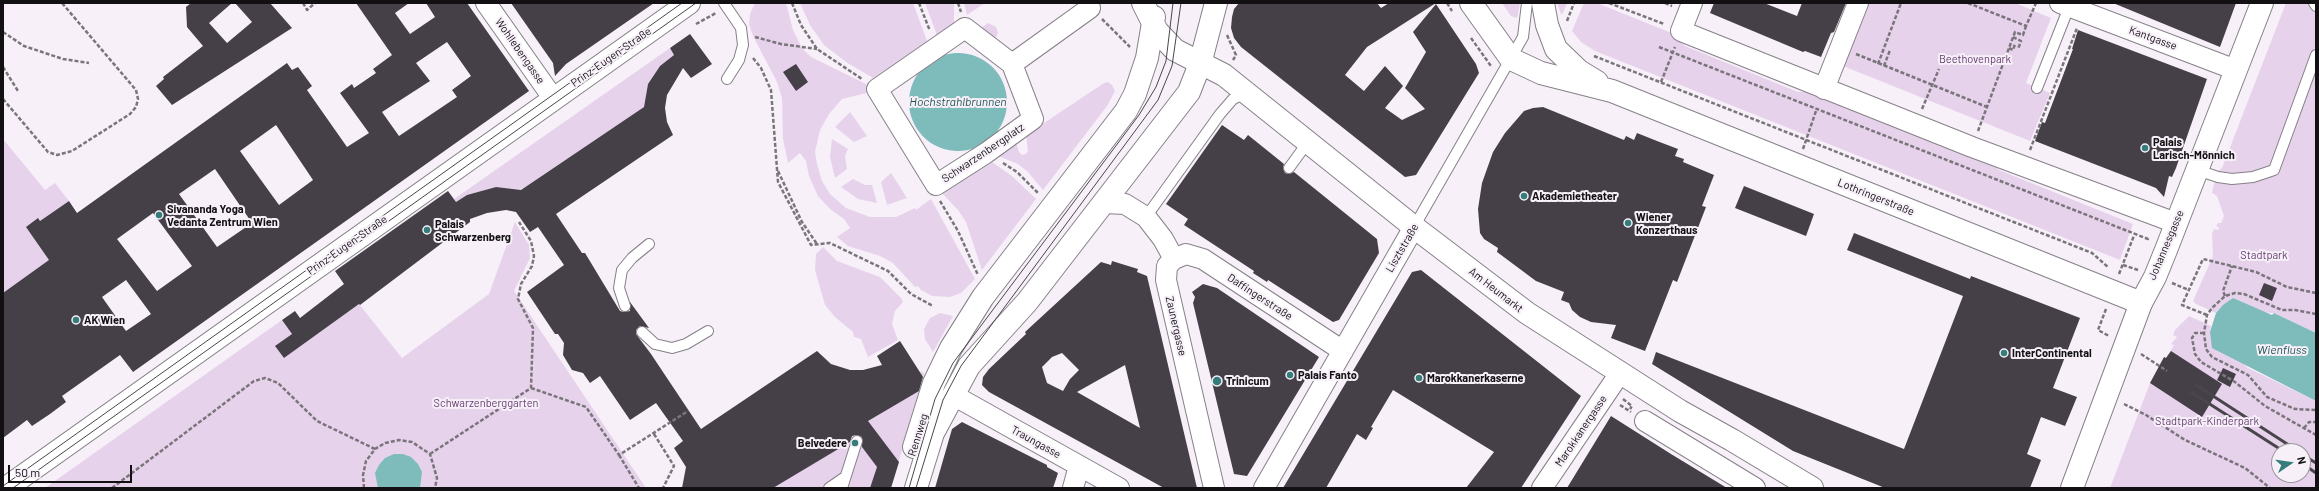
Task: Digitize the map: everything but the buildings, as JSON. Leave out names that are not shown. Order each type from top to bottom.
[{"type":"main road","name":"Prinz-Eugen-Straße","points":[[6,488],[553,98],[689,3]]},
{"type":"main road","points":[[1142,3],[1154,13],[1163,39],[1175,50],[1200,64]]},
{"type":"main road","points":[[1200,3],[1200,64]]},
{"type":"main road","points":[[953,395],[969,366],[1027,302],[1190,92],[1200,64],[1216,3]]},
{"type":"main road","name":"Lothringerstraße","points":[[1471,3],[1511,59],[1541,73],[1612,91],[2141,303]]},
{"type":"main road","name":"Lothringerstraße","points":[[1543,3],[1547,25],[1556,49],[1579,71],[1612,91]]},
{"type":"main road","name":"Johannesgasse","points":[[2072,488],[2141,303],[2155,276],[2167,220],[2197,170],[2262,3]]},
{"type":"main road","name":"Rennweg","points":[[902,488],[916,419],[951,348],[983,297],[1126,111],[1142,79],[1154,13]]},
{"type":"main road","name":"Am Heumarkt","points":[[1200,64],[1224,75],[1414,227],[1527,313],[1620,373],[1812,488]]},
{"type":"main road","name":"Rennweg","points":[[916,488],[933,432],[953,395]]},
{"type":"street","name":"Wohllebengasse","points":[[486,3],[553,98]]},
{"type":"street","points":[[1692,3],[1681,31],[1972,147],[2167,220]]},
{"type":"street","points":[[1824,89],[1858,3]]},
{"type":"street","name":"Kantgasse","points":[[2071,6],[2236,70]]},
{"type":"street","points":[[877,89],[965,28],[1012,64],[1090,8]]},
{"type":"street","name":"Schwarzenbergplatz","points":[[877,89],[936,185],[986,153],[1033,119],[1012,64]]},
{"type":"street","points":[[1105,203],[1125,204],[1146,217],[1163,239],[1174,259]]},
{"type":"street","name":"Lisztstraße","points":[[1264,488],[1414,227]]},
{"type":"street","name":"Daffingerstraße","points":[[1174,259],[1186,254],[1203,259],[1342,351]]},
{"type":"street","name":"Zaunergasse","points":[[1174,259],[1167,266],[1166,280],[1214,488]]},
{"type":"street","name":"Marokkanergasse","points":[[1542,488],[1620,373]]},
{"type":"street","name":"Traungasse","points":[[953,395],[1119,488]]},
{"type":"street","points":[[1645,421],[1755,488]]},
{"type":"street","points":[[1073,488],[1080,466]]},
{"type":"lane","points":[[724,3],[741,28],[743,45],[739,60],[727,79]]},
{"type":"lane","name":"Lisztstraße","points":[[1414,227],[1523,36],[1527,3]]},
{"type":"lane","points":[[2037,88],[2071,6]]},
{"type":"lane","points":[[2197,170],[2218,177],[2232,179],[2253,177],[2274,170],[2316,55]]},
{"type":"lane","points":[[1146,217],[1220,114],[1233,99],[1246,93]]},
{"type":"lane","points":[[1289,168],[1308,142]]},
{"type":"lane","points":[[625,306],[619,288],[622,270],[632,258],[649,244]]},
{"type":"lane","points":[[642,332],[654,344],[672,348],[686,344],[708,331]]},
{"type":"lane","points":[[842,488],[857,441]]},
{"type":"lane","points":[[829,488],[845,477]]},
{"type":"path","points":[[3,99],[48,152],[57,155],[72,151],[130,114],[136,106],[138,99],[136,90],[62,3]]},
{"type":"path","points":[[303,3],[307,10],[315,3]]},
{"type":"path","points":[[792,3],[801,25],[817,49],[877,89]]},
{"type":"path","points":[[919,3],[936,48]]},
{"type":"path","points":[[1564,28],[1574,3]]},
{"type":"path","points":[[1609,3],[1681,31],[1661,82]]},
{"type":"path","points":[[1878,64],[1901,3]]},
{"type":"path","points":[[1968,3],[2026,26]]},
{"type":"path","points":[[1972,147],[2015,32],[2023,35],[2036,3]]},
{"type":"path","points":[[2024,167],[2071,6]]},
{"type":"path","points":[[1090,8],[1134,50]]},
{"type":"path","points":[[741,28],[752,36],[781,44],[817,49]]},
{"type":"path","points":[[3,32],[24,46],[63,59],[89,63]]},
{"type":"path","points":[[2013,37],[2021,40],[2018,49]]},
{"type":"path","points":[[2009,48],[2013,50],[2015,44]]},
{"type":"path","points":[[743,45],[761,68],[771,90],[774,114],[774,147],[778,182],[811,245],[830,243],[888,271],[911,294],[933,306]]},
{"type":"path","points":[[1659,47],[1818,108],[2148,239],[2167,220]]},
{"type":"path","points":[[1840,48],[1987,107]]},
{"type":"path","points":[[1884,66],[1890,50]]},
{"type":"path","points":[[1589,53],[2092,253],[2111,269]]},
{"type":"path","points":[[3,67],[18,91]]},
{"type":"path","points":[[1807,140],[1824,89]]},
{"type":"path","points":[[776,169],[802,222],[817,244]]},
{"type":"path","points":[[936,185],[938,199],[958,231],[981,282]]},
{"type":"path","points":[[518,222],[531,241],[534,256],[532,266],[521,284],[518,298],[533,328],[531,388]]},
{"type":"path","points":[[2207,315],[2182,305],[2203,259],[2256,272],[2287,286],[2316,293]]},
{"type":"path","points":[[2225,296],[2223,291],[2232,266]]},
{"type":"path","points":[[2115,271],[2120,273]]},
{"type":"path","points":[[2316,314],[2295,310],[2282,310],[2240,293],[2225,296],[2216,303],[2207,315],[2204,333],[2209,354],[2248,375],[2267,397],[2294,409],[2316,410]]},
{"type":"path","points":[[2204,333],[2195,333],[2192,338],[2195,354],[2201,362],[2235,382],[2265,406],[2316,435]]},
{"type":"path","points":[[112,488],[254,381],[266,378],[278,382],[317,421],[375,449]]},
{"type":"path","points":[[430,454],[531,388]]},
{"type":"path","points":[[531,388],[586,407],[639,488]]},
{"type":"path","points":[[2106,396],[2135,408],[2185,440],[2245,468],[2268,487]]},
{"type":"path","points":[[1624,400],[1632,406]]},
{"type":"path","points":[[618,455],[654,434],[688,411]]},
{"type":"path","points":[[2304,428],[2309,422],[2316,422]]},
{"type":"path","points":[[654,434],[674,466],[663,488]]},
{"type":"path","points":[[364,488],[363,475],[366,461],[375,449],[385,443],[399,440],[412,442],[430,454],[437,478],[435,488]]},
{"type":"green space","points":[[755,3],[786,3],[793,30],[802,48],[811,57],[866,84],[871,92],[842,99],[829,114],[820,130],[815,152],[822,181],[830,194],[846,208],[870,217],[896,217],[915,208],[916,210],[931,199],[975,279],[961,293],[950,297],[932,296],[921,290],[918,286],[915,287],[893,263],[880,256],[848,246],[837,237],[850,228],[844,219],[830,209],[818,196],[809,176],[806,161],[800,153],[788,163],[783,139],[782,98],[777,82],[753,36],[749,24],[750,14]]},
{"type":"green space","points":[[800,3],[913,3],[927,41],[873,78],[846,62],[824,45],[810,25]]},
{"type":"green space","points":[[925,3],[954,3],[954,24],[937,35]]},
{"type":"green space","points":[[964,3],[985,3],[967,15]]},
{"type":"green space","points":[[1502,3],[1520,3],[1517,18],[1511,16]]},
{"type":"green space","points":[[1557,3],[1567,3],[1563,13],[1561,14]]},
{"type":"green space","points":[[1584,3],[1597,3],[1674,34],[1685,46],[1798,92],[1811,91],[1991,162],[1999,170],[2133,224],[2120,260],[1595,51],[1581,42],[1572,31]]},
{"type":"green space","name":"Beethovenpark","points":[[1866,3],[2015,3],[2051,18],[2026,83],[2050,93],[2030,141],[1843,66]]},
{"type":"green space","name":"Stadtpark","points":[[2286,3],[2316,3],[2316,333],[2274,313],[2218,310],[2216,313],[2196,304],[2193,301],[2213,256],[2212,234],[2214,229],[2218,230],[2219,227],[2216,226],[2218,223],[2221,223],[2224,216],[2217,196],[2212,193],[2214,184],[2219,170],[2222,168]]},
{"type":"green space","points":[[988,23],[996,27],[998,33],[995,39],[981,28]]},
{"type":"green space","points":[[670,48],[674,55],[660,66],[648,84],[644,107],[521,190],[496,187],[467,195],[456,202],[454,199]]},
{"type":"green space","points":[[1108,82],[1112,85],[1115,91],[1107,106],[1043,190],[1028,172],[1018,164],[996,155],[1016,142],[1019,152],[1022,155],[1026,154],[1028,151],[1026,135],[1104,83]]},
{"type":"green space","points":[[850,112],[867,136],[854,142],[835,127]]},
{"type":"green space","points":[[3,139],[45,190],[55,183],[69,201],[40,221],[38,218],[81,304],[3,302]]},
{"type":"green space","points":[[832,139],[848,149],[845,156],[847,169],[835,178],[830,157]]},
{"type":"green space","points":[[989,160],[1012,176],[1036,199],[982,270],[966,222],[958,210],[941,192]]},
{"type":"green space","points":[[891,173],[907,198],[887,205],[881,182]]},
{"type":"green space","points":[[853,179],[865,185],[872,185],[877,203],[858,199],[841,187]]},
{"type":"green space","name":"Schwarzenberggarten","points":[[515,222],[529,245],[530,258],[514,291],[646,488],[45,488],[282,320],[292,334],[276,346],[284,358],[359,304],[402,358],[489,294]]},
{"type":"green space","points":[[823,247],[837,261],[880,277],[901,298],[903,302],[895,311],[892,324],[898,340],[868,357],[861,339],[854,337],[853,332],[835,317],[825,305],[815,270],[816,254]]},
{"type":"green space","points":[[940,313],[953,316],[933,352],[925,339],[924,329],[930,318]]},
{"type":"green space","name":"Stadtpark-Kinderpark","points":[[2189,316],[2211,326],[2210,332],[2248,368],[2316,401],[2316,488],[2110,488],[2150,383],[2174,345],[2171,344],[2177,337],[2173,335],[2175,330]]},
{"type":"green space","name":"Belvedere","points":[[922,371],[924,374],[891,488],[731,488]]},
{"type":"water","name":"Hochstrahlbrunnen","points":[[958,53],[977,57],[993,67],[1003,83],[1007,102],[1003,121],[993,137],[977,147],[958,151],[939,147],[923,137],[913,121],[909,102],[913,83],[923,67],[939,57]]},
{"type":"water","name":"Wienfluss","points":[[2233,298],[2272,315],[2274,313],[2316,333],[2316,401],[2212,348],[2210,332],[2216,313],[2223,305]]},
{"type":"water","points":[[394,454],[403,454],[411,457],[418,464],[422,472],[420,488],[378,488],[375,473],[385,458]]},
{"type":"tram line","points":[[3,486],[682,3]]},
{"type":"tram line","points":[[13,488],[696,3]]},
{"type":"tram line","points":[[909,488],[935,399],[953,363],[1139,115],[1156,87],[1166,61],[1173,3]]},
{"type":"tram line","points":[[916,488],[943,400],[961,366],[1158,100],[1172,66],[1181,3]]},
{"type":"railway","points":[[2196,385],[2286,443]]},
{"type":"railway","points":[[2191,392],[2271,443]]},
{"type":"railway","points":[[2311,460],[2316,463]]},
{"type":"railway","points":[[2311,470],[2316,473]]},
{"type":"place","name":"Palais Larisch-Mönnich","points":[[2145,148]]},
{"type":"place","name":"Akademietheater","points":[[1524,196]]},
{"type":"place","name":"Sivananda Yoga Vedanta Zentrum Wien","points":[[159,215]]},
{"type":"place","name":"Wiener Konzerthaus","points":[[1628,223]]},
{"type":"place","name":"Palais Schwarzenberg","points":[[427,230]]},
{"type":"place","name":"AK Wien","points":[[76,320]]},
{"type":"place","name":"InterContinental","points":[[2004,353]]},
{"type":"place","name":"Palais Fanto","points":[[1290,375]]},
{"type":"place","name":"Marokkanerkaserne","points":[[1419,378]]},
{"type":"place","name":"Trinicum","points":[[1217,381]]},
{"type":"place","name":"Belvedere","points":[[855,443]]}]
